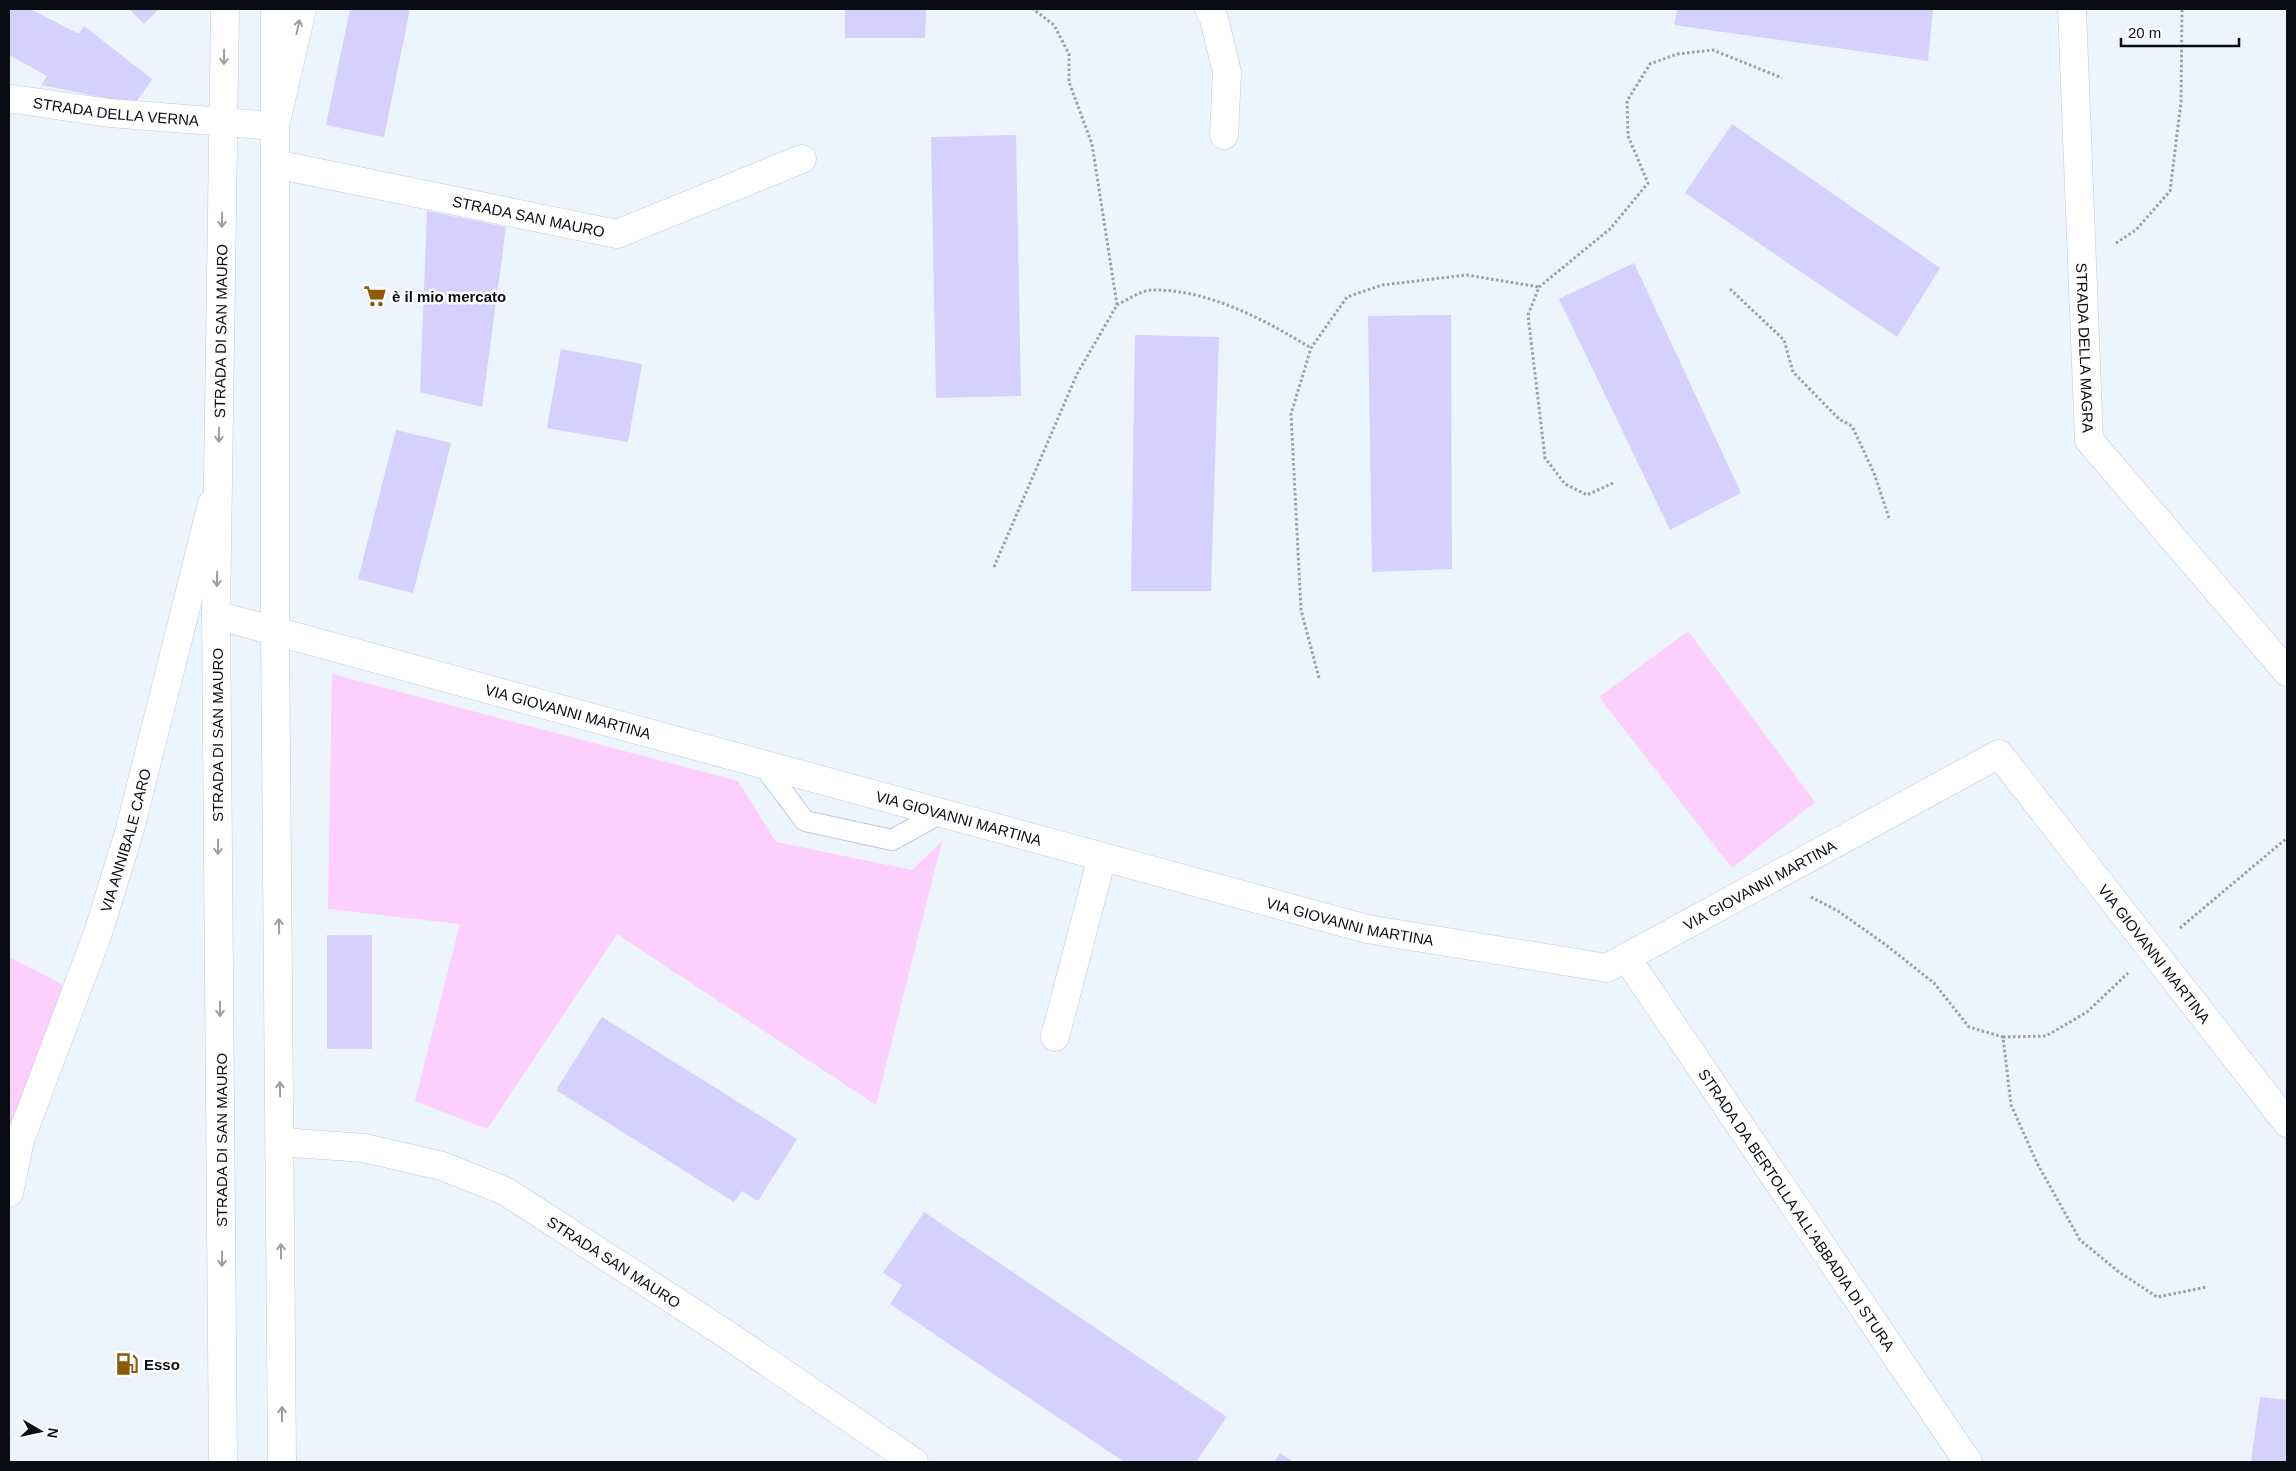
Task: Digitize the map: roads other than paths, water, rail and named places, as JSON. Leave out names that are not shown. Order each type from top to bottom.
[{"type":"street","name":"STRADA DI SAN MAURO","points":[[223,1462],[216,615],[225,9]]},
{"type":"street","points":[[275,9],[275,631],[281,1142],[282,1462]]},
{"type":"street","points":[[275,126],[302,9]]},
{"type":"street","points":[[1208,9],[1214,19],[1227,72],[1224,135]]},
{"type":"street","name":"STRADA DELLA MAGRA","points":[[2072,9],[2089,440],[2287,672]]},
{"type":"street","name":"STRADA DELLA VERNA","points":[[9,100],[13,98],[110,113],[275,126]]},
{"type":"street","name":"STRADA SAN MAURO","points":[[275,164],[617,234],[802,159]]},
{"type":"street","name":"VIA ANNIBALE CARO","points":[[9,1193],[20,1140],[98,933],[130,829],[219,478]]},
{"type":"street","name":"VIA GIOVANNI MARTINA","points":[[216,615],[1367,929],[1607,968],[1999,754],[2287,1123]]},
{"type":"street","points":[[1055,1037],[1102,857]]},
{"type":"street","name":"STRADA DA BERTOLLA ALL'ABBADIA DI STURA","points":[[1626,957],[1968,1462]]},
{"type":"street","name":"STRADA SAN MAURO","points":[[281,1142],[364,1148],[442,1166],[505,1192],[723,1332],[914,1462]]},
{"type":"lane","points":[[762,764],[804,821],[892,840],[941,813]]},
{"type":"place","name":"è il mio mercato","points":[[375,296]]},
{"type":"place","name":"Esso","points":[[127,1364]]}]
